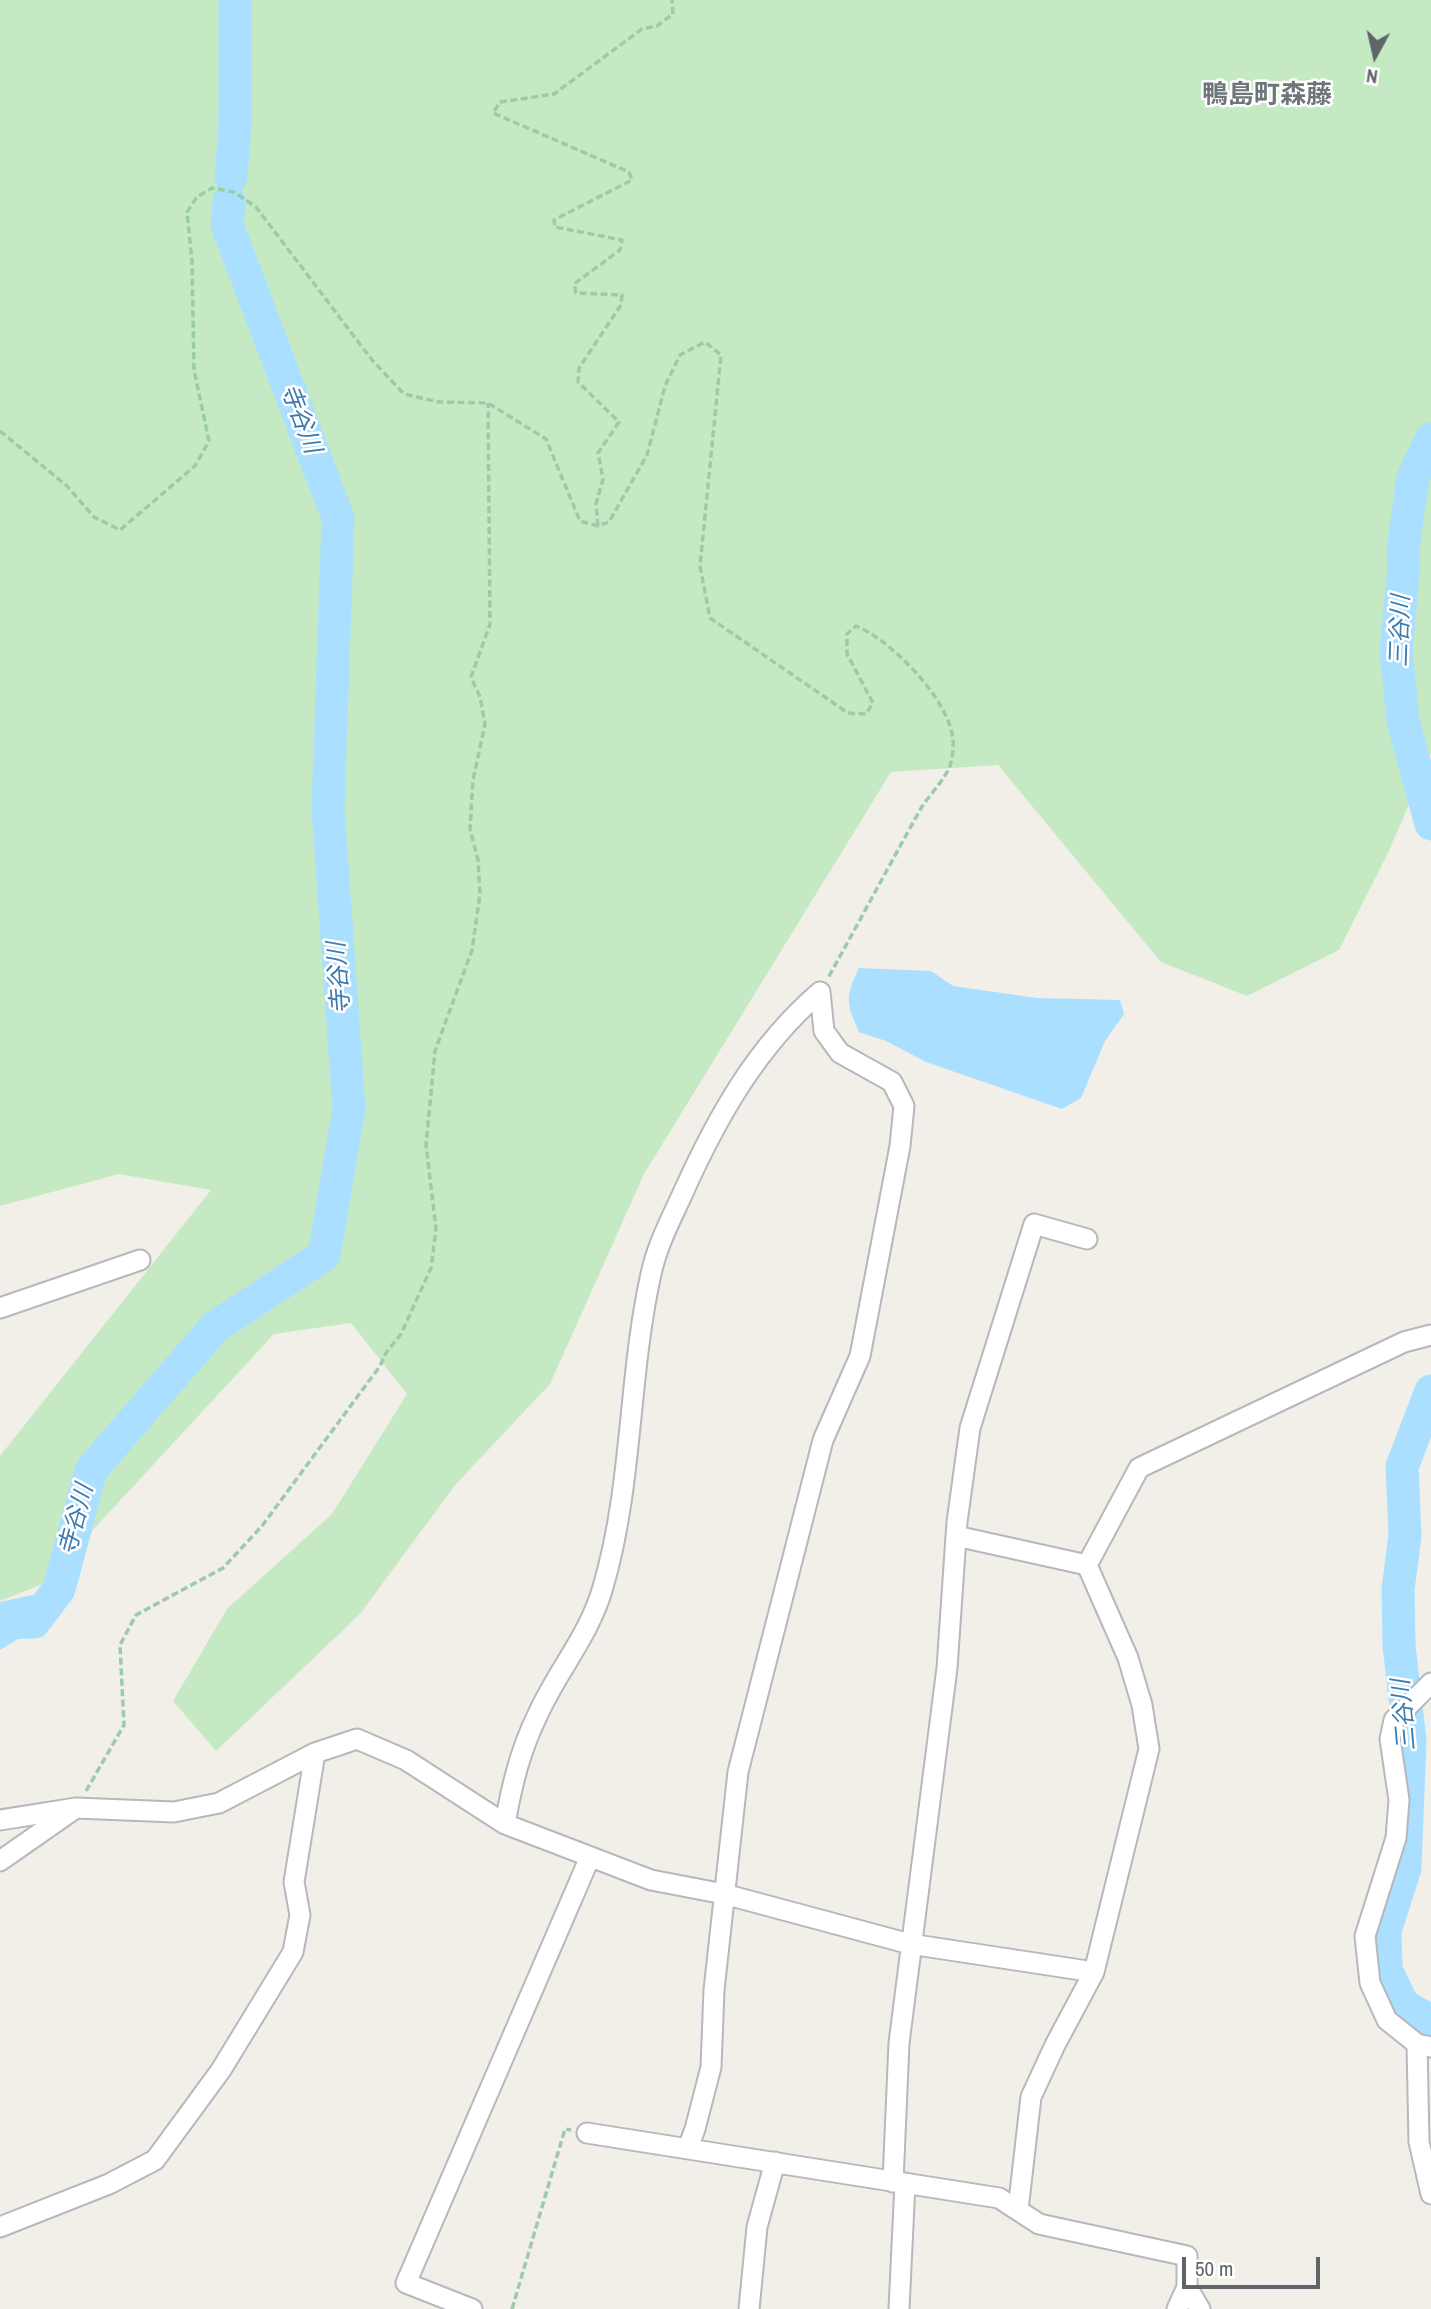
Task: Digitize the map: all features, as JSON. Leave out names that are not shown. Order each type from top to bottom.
[{"type":"street","points":[[505,1824],[515,1766],[538,1712],[584,1634],[603,1590],[619,1522],[647,1300],[658,1249],[711,1130],[775,1035],[820,992]]},
{"type":"street","points":[[688,2148],[711,2067],[724,1894],[738,1772],[823,1440],[860,1356],[900,1146],[904,1106],[892,1082],[840,1053],[824,1031],[820,992]]},
{"type":"street","points":[[899,2309],[899,2043],[947,1668],[956,1536],[970,1428],[1034,1224],[1087,1239]]},
{"type":"street","points":[[0,1308],[140,1259]]},
{"type":"street","points":[[1087,1565],[1139,1468],[1404,1342],[1431,1335]]},
{"type":"street","points":[[956,1536],[1087,1565]]},
{"type":"street","points":[[1018,2210],[1031,2097],[1094,1972],[1149,1749],[1142,1705],[1128,1658],[1087,1565]]},
{"type":"street","points":[[1424,1689],[1394,1720],[1390,1739],[1399,1800],[1396,1838],[1365,1936],[1370,1983],[1387,2020],[1424,2046],[1419,2142],[1431,2194]]},
{"type":"street","points":[[0,1820],[76,1808],[174,1812],[219,1802],[315,1753],[357,1739],[406,1760],[505,1824],[652,1880],[724,1894],[910,1944],[1094,1972]]},
{"type":"street","points":[[0,2227],[108,2185],[155,2160],[221,2070],[293,1952],[300,1914],[294,1882],[315,1753]]},
{"type":"street","points":[[0,1861],[76,1808]]},
{"type":"street","points":[[472,2309],[406,2283],[590,1857]]},
{"type":"street","points":[[587,2133],[999,2198],[1039,2224],[1186,2256],[1187,2287],[1177,2309]]},
{"type":"street","points":[[749,2309],[757,2227],[775,2162]]},
{"type":"street","points":[[1187,2287],[1200,2309]]},
{"type":"path","points":[[598,526],[596,504],[603,479],[598,453],[619,422],[578,382],[579,368],[621,305],[622,295],[576,293],[574,284],[620,250],[622,240],[555,227],[554,220],[632,180],[629,172],[493,113],[500,102],[554,94],[642,29],[657,26],[673,14],[672,0]]},
{"type":"path","points":[[0,431],[67,486],[94,517],[120,530],[195,466],[209,441],[194,370],[192,261],[187,212],[197,197],[212,188],[234,192],[256,207],[372,360],[404,394],[439,402],[488,403],[546,439],[580,521],[598,526],[610,522],[647,455],[665,386],[680,355],[705,342],[721,355],[700,566],[710,618],[848,713],[866,714],[873,703],[847,654],[847,634],[856,626],[870,632],[892,648],[942,708],[953,739],[950,767],[925,800],[820,992]]},
{"type":"path","points":[[76,1808],[124,1725],[120,1645],[136,1615],[223,1568],[262,1526],[401,1334],[431,1268],[436,1229],[426,1145],[435,1051],[472,950],[480,894],[478,860],[470,829],[473,780],[485,724],[480,697],[471,677],[490,624],[488,403]]},
{"type":"path","points":[[512,2309],[565,2129],[587,2133]]},
{"type":"green space","points":[[0,0],[1431,0],[1431,753],[1389,851],[1339,950],[1247,996],[1161,962],[998,765],[891,772],[644,1174],[550,1384],[456,1484],[360,1614],[216,1751],[173,1701],[227,1609],[332,1514],[407,1394],[351,1323],[274,1334],[43,1584],[0,1601],[0,1456],[211,1190],[119,1174],[0,1206]]},
{"type":"water","points":[[859,968],[931,971],[953,986],[1037,998],[1120,1000],[1124,1014],[1105,1041],[1081,1098],[1062,1109],[926,1062],[886,1041],[859,1032],[850,1007],[849,993]]},
{"type":"water","points":[[59,1589],[50,1619],[0,1650],[0,1602]]},
{"type":"waterway","name":"寺谷川","points":[[231,177],[235,125],[235,0]]},
{"type":"waterway","name":"寺谷川","points":[[0,1623],[34,1622],[59,1589],[91,1470],[215,1327],[324,1255],[349,1109],[328,808],[338,518],[227,225],[229,201]]},
{"type":"waterway","name":"三谷川","points":[[1431,439],[1413,477],[1403,549],[1396,651],[1403,721],[1431,824]]},
{"type":"waterway","name":"三谷川","points":[[1431,1391],[1402,1467],[1405,1536],[1398,1589],[1399,1645],[1410,1741],[1405,1868],[1385,1931],[1386,1970],[1403,2005],[1431,2021]]},
{"type":"district","name":"鴨島町森藤","points":[[1267,96]]}]
